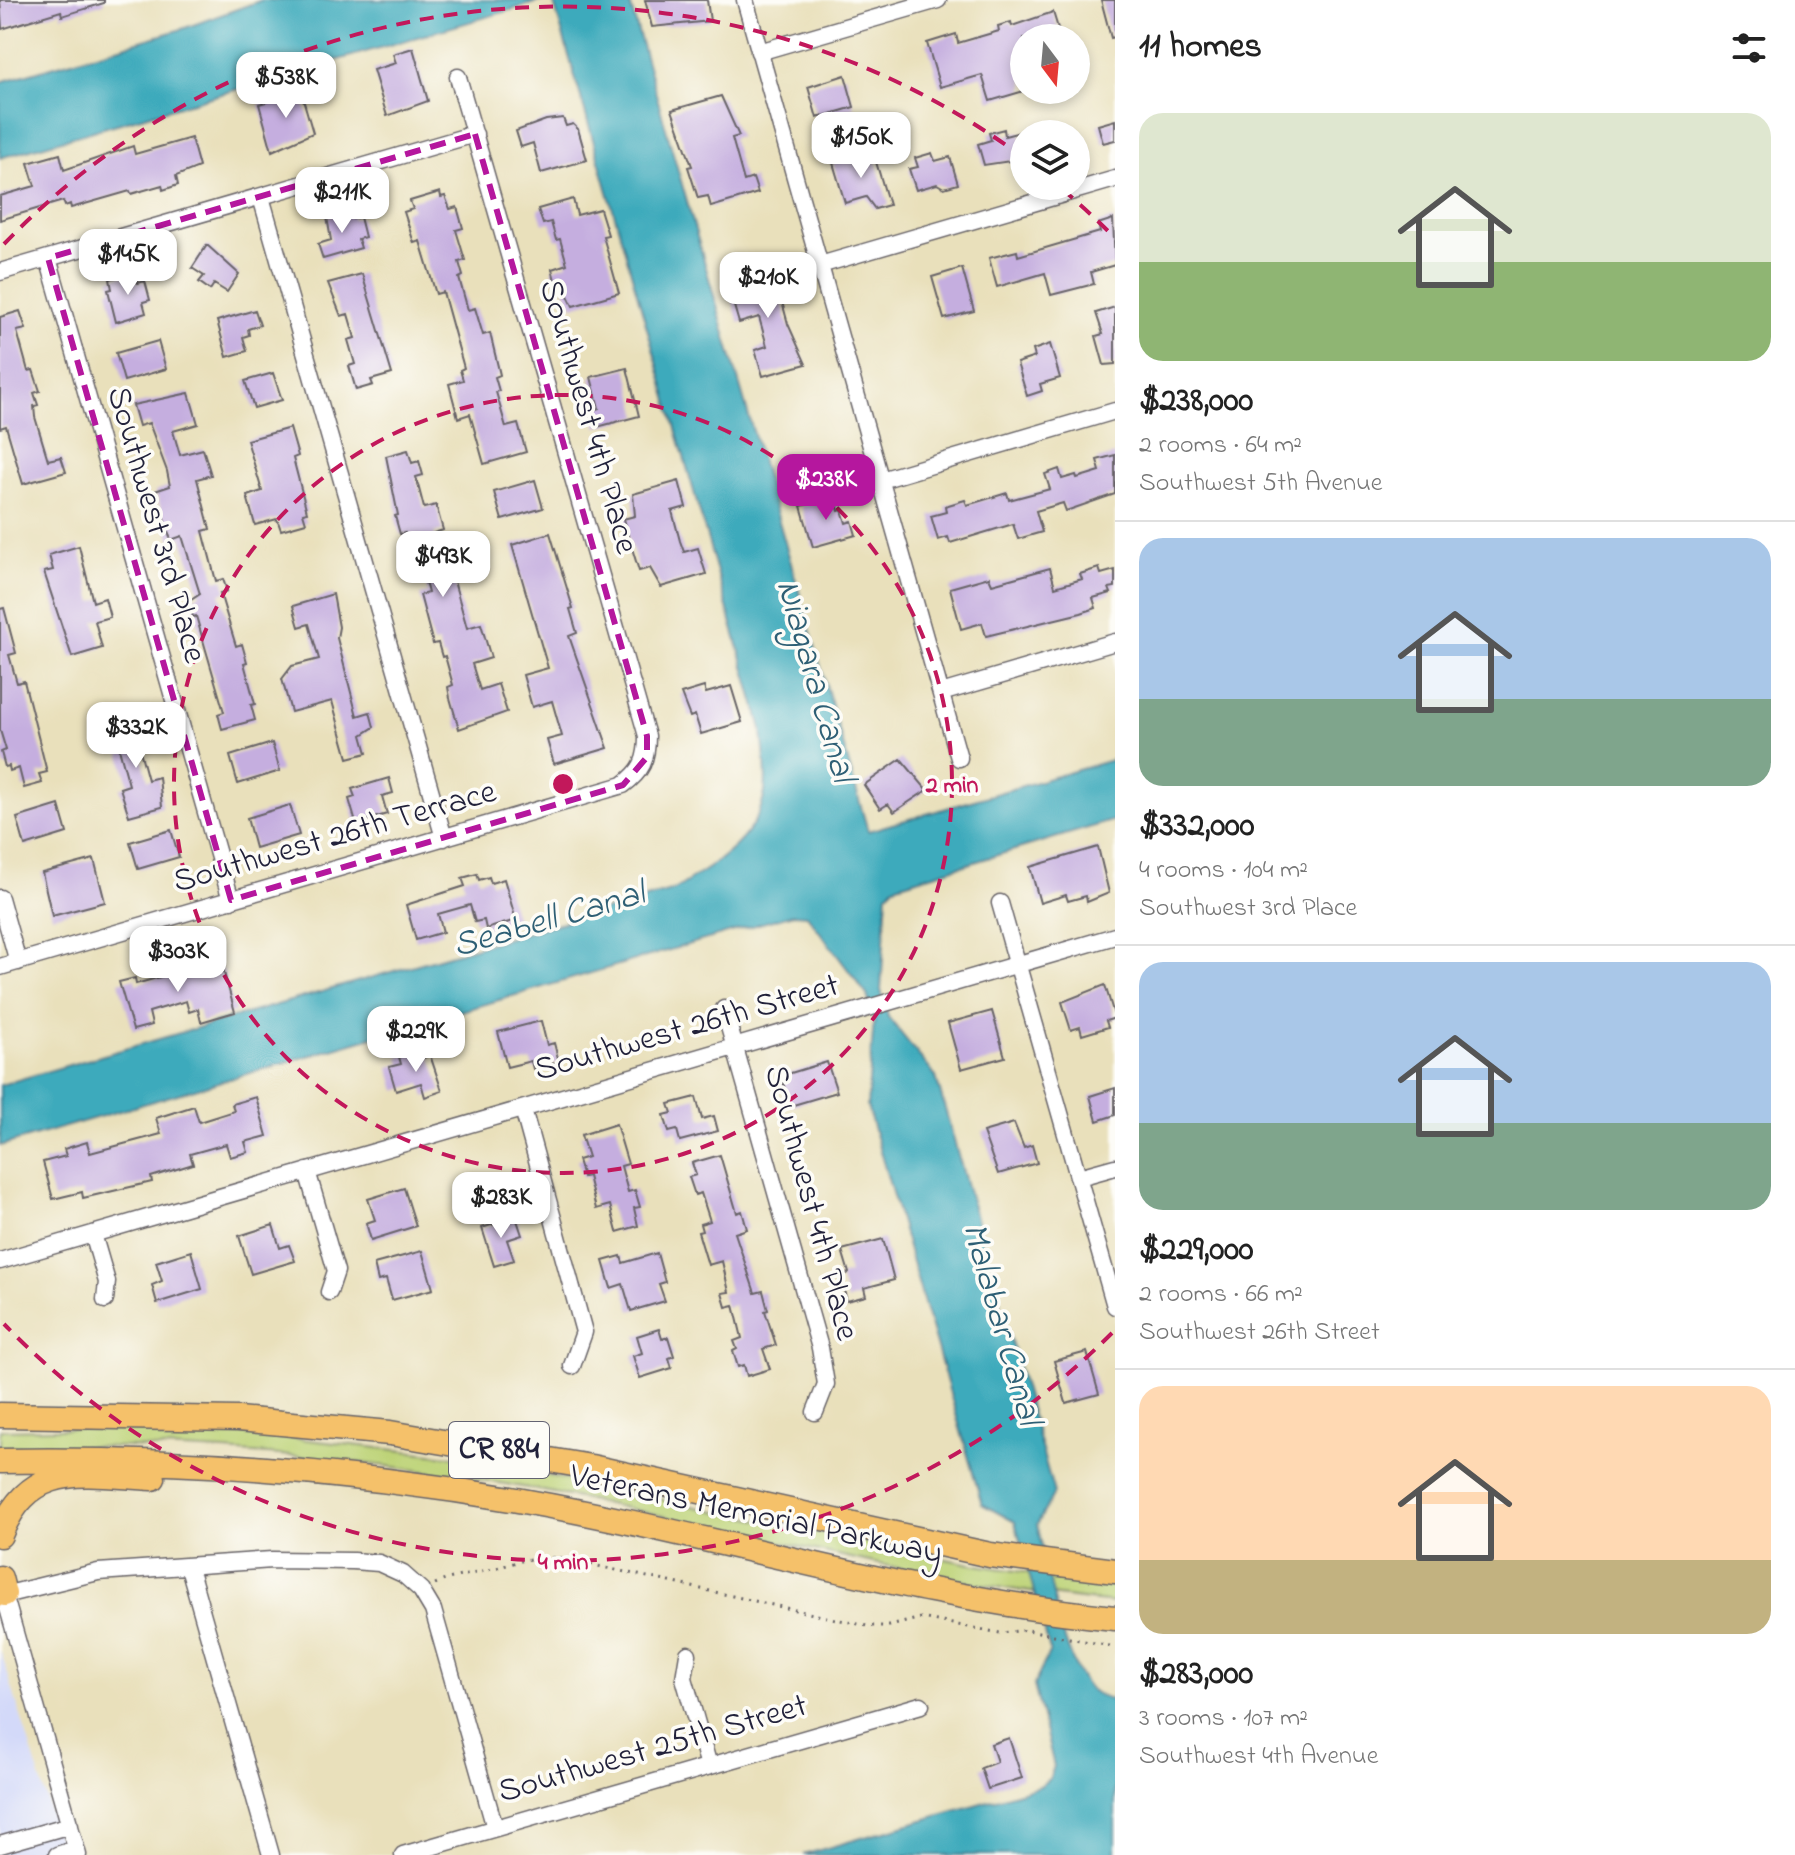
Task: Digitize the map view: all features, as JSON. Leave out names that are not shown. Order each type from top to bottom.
[{"type":"highway","name":"Veterans Memorial Parkway","points":[[1,1415],[238,1419],[390,1433],[591,1467],[990,1555],[1115,1571]]},
{"type":"highway","name":"Veterans Memorial Parkway","points":[[0,1461],[115,1459],[241,1467],[351,1477],[523,1501],[988,1602],[1115,1618]]},
{"type":"highway","points":[[0,1535],[18,1500],[31,1487],[46,1479],[90,1475],[209,1480],[436,1503],[523,1501]]},
{"type":"street","points":[[745,0],[959,758]]},
{"type":"street","points":[[759,52],[938,0]]},
{"type":"street","name":"Southwest 4th Place","points":[[458,77],[647,736],[647,757],[638,774]]},
{"type":"street","points":[[0,272],[475,134]]},
{"type":"street","points":[[820,265],[1115,179]]},
{"type":"street","points":[[261,197],[444,838]]},
{"type":"street","name":"Southwest 3rd Place","points":[[48,258],[231,900]]},
{"type":"street","points":[[881,480],[1115,411]]},
{"type":"street","points":[[941,693],[1115,642]]},
{"type":"street","name":"Southwest 26th Terrace","points":[[0,967],[623,785],[638,774]]},
{"type":"street","points":[[0,898],[18,962]]},
{"type":"street","points":[[1000,903],[1115,1306]]},
{"type":"street","name":"Southwest 26th Street","points":[[0,1261],[1115,936]]},
{"type":"street","name":"Southwest 4th Place","points":[[724,1009],[820,1348],[826,1384],[815,1412]]},
{"type":"street","points":[[523,1109],[584,1332],[572,1366]]},
{"type":"street","points":[[1079,1177],[1115,1167]]},
{"type":"street","points":[[307,1171],[336,1271],[329,1292]]},
{"type":"street","points":[[93,1234],[107,1282],[105,1300]]},
{"type":"street","points":[[57,1855],[77,1852],[1,1589],[76,1575],[272,1560],[379,1563],[403,1574],[421,1590],[433,1610],[495,1828]]},
{"type":"street","points":[[189,1567],[271,1855]]},
{"type":"street","points":[[688,1654],[684,1678],[709,1766]]},
{"type":"street","name":"Southwest 25th Street","points":[[403,1855],[921,1705]]},
{"type":"street","points":[[0,1845],[70,1825]]},
{"type":"path","points":[[421,1590],[458,1574],[490,1570],[531,1556],[562,1558],[867,1626],[890,1626],[921,1618],[1000,1633],[1028,1630],[1115,1647]]},
{"type":"highlighted area","points":[[475,134],[647,736],[647,757],[623,785],[231,900],[48,258]]},
{"type":"shaded area","points":[[0,1649],[64,1855],[0,1855]]},
{"type":"green space","points":[[111,1428],[256,1434],[457,1457],[970,1564],[1115,1586],[1115,1603],[964,1581],[592,1501],[453,1475],[324,1459],[195,1449],[0,1447],[0,1430]]},
{"type":"water","points":[[262,0],[545,0],[0,158],[0,82],[182,29]]},
{"type":"water","points":[[553,0],[629,0],[868,831],[1115,759],[1115,820],[894,886],[887,894],[881,990],[888,1017],[936,1077],[1054,1493],[1037,1525],[1068,1648],[1087,1686],[1115,1701],[1115,1855],[803,1855],[1040,1786],[1050,1778],[1054,1766],[1034,1685],[1050,1651],[1015,1522],[982,1504],[867,1106],[874,1020],[867,995],[807,915],[793,914],[0,1146],[0,1085],[674,890],[718,861],[753,824],[765,792],[762,729]]},
{"type":"building","points":[[0,0],[104,0],[104,3],[62,16],[61,11],[2,29]]},
{"type":"building","points":[[645,0],[707,0],[710,21],[652,27]]},
{"type":"building","points":[[1101,0],[1115,0],[1115,37],[1111,38]]},
{"type":"building","points":[[1053,12],[1057,24],[1018,24]]},
{"type":"building","points":[[1011,22],[1010,95],[990,101],[982,75],[940,87],[927,43],[956,34],[958,43],[999,31],[998,26]]},
{"type":"building","points":[[413,48],[428,101],[387,116],[373,70],[396,63],[393,54]]},
{"type":"building","points":[[845,75],[854,107],[817,118],[808,87]]},
{"type":"building","points":[[301,92],[313,133],[272,151],[259,104]]},
{"type":"building","points":[[721,96],[739,136],[732,138],[744,181],[753,178],[758,193],[711,207],[708,196],[698,198],[688,167],[692,166],[672,110]]},
{"type":"building","points":[[563,118],[566,126],[573,124],[578,129],[587,160],[541,173],[533,143],[521,147],[516,131],[546,120]]},
{"type":"building","points":[[1115,120],[1115,140],[1103,143],[1098,125]]},
{"type":"building","points":[[1004,129],[1005,136],[1010,135],[1010,161],[984,165],[978,144],[991,140],[989,133]]},
{"type":"building","points":[[191,138],[199,167],[176,176],[178,185],[163,190],[162,185],[131,194],[130,191],[71,208],[70,204],[65,206],[63,201],[0,220],[0,196],[35,186],[28,163],[60,154],[64,170],[133,146],[135,154]]},
{"type":"building","points":[[873,152],[889,205],[875,209],[866,197],[845,203],[833,163]]},
{"type":"building","points":[[932,153],[935,161],[950,157],[958,184],[944,188],[937,184],[916,190],[909,169],[918,167],[915,158]]},
{"type":"building","points":[[440,192],[450,209],[457,207],[463,228],[456,230],[465,260],[459,262],[463,276],[459,278],[468,310],[475,308],[483,335],[490,333],[500,375],[495,377],[499,391],[496,392],[506,427],[518,424],[526,452],[484,464],[470,414],[458,418],[449,384],[463,380],[460,370],[464,368],[443,292],[436,294],[420,241],[414,243],[404,212],[413,209],[410,201]]},
{"type":"building","points":[[573,199],[577,215],[600,209],[608,235],[603,236],[619,293],[573,306],[562,283],[556,284],[552,269],[567,264],[560,239],[556,240],[551,222],[543,224],[538,209]]},
{"type":"building","points":[[350,210],[353,219],[360,217],[365,237],[358,239],[361,248],[323,259],[318,244],[331,240],[327,217]]},
{"type":"building","points":[[1113,219],[1115,265],[1091,272],[1094,284],[1051,295],[1045,273],[997,287],[989,258],[1017,251],[1018,256],[1100,232],[1098,224]]},
{"type":"building","points":[[207,245],[239,274],[227,292],[214,284],[210,290],[199,282],[204,276],[192,268]]},
{"type":"building","points":[[778,266],[783,285],[778,287],[788,324],[806,364],[763,376],[755,350],[767,346],[759,317],[739,323],[732,299],[739,297],[733,279]]},
{"type":"building","points":[[962,268],[974,311],[944,319],[932,277]]},
{"type":"building","points":[[135,272],[138,283],[145,281],[150,300],[143,302],[146,313],[116,322],[108,290],[112,289],[110,279]]},
{"type":"building","points":[[362,274],[392,374],[371,380],[373,385],[356,390],[349,366],[355,364],[348,340],[355,338],[348,314],[341,316],[328,283]]},
{"type":"building","points":[[1115,307],[1115,364],[1104,365],[1096,336],[1103,334],[1096,313]]},
{"type":"building","points":[[255,310],[260,325],[248,329],[249,335],[243,337],[247,351],[227,357],[217,321]]},
{"type":"building","points":[[20,311],[26,329],[17,331],[28,371],[33,370],[40,391],[34,393],[38,405],[34,406],[35,417],[48,460],[61,457],[66,472],[23,484],[6,426],[0,428],[0,317]]},
{"type":"building","points":[[158,341],[166,369],[124,381],[116,353]]},
{"type":"building","points":[[1050,344],[1060,378],[1040,384],[1042,391],[1027,396],[1017,363],[1035,357],[1033,350]]},
{"type":"building","points":[[627,368],[639,416],[597,427],[593,410],[599,408],[591,377]]},
{"type":"building","points":[[273,373],[282,400],[254,408],[245,381]]},
{"type":"building","points":[[189,393],[198,424],[173,431],[180,455],[203,449],[211,475],[197,479],[210,529],[203,531],[216,581],[223,579],[227,591],[220,593],[236,646],[242,644],[255,704],[251,705],[255,720],[222,729],[218,714],[224,712],[196,616],[193,617],[188,602],[200,594],[182,536],[171,540],[155,491],[170,486],[167,471],[149,423],[139,426],[133,405]]},
{"type":"building","points":[[290,428],[298,456],[293,458],[307,512],[303,513],[306,523],[281,530],[277,519],[255,525],[247,496],[262,491],[247,440]]},
{"type":"building","points":[[408,450],[412,463],[419,461],[423,475],[416,477],[424,508],[436,505],[443,530],[434,533],[443,565],[449,563],[467,628],[481,624],[491,658],[472,664],[480,690],[498,684],[507,712],[459,729],[450,698],[448,687],[453,685],[445,656],[442,657],[438,643],[433,644],[420,595],[428,593],[425,582],[429,580],[421,553],[412,556],[405,533],[400,534],[395,516],[398,515],[386,456]]},
{"type":"building","points":[[1115,455],[1115,494],[1066,511],[1063,503],[1036,511],[1042,532],[1018,539],[1013,524],[950,543],[948,537],[938,540],[931,516],[946,512],[945,506],[965,500],[967,505],[1007,493],[1009,500],[1050,489],[1045,474],[1059,469],[1062,479],[1076,475],[1077,478],[1100,471],[1097,460]]},
{"type":"building","points":[[535,480],[543,508],[502,520],[494,492]]},
{"type":"building","points":[[679,481],[686,507],[672,511],[680,541],[684,552],[698,548],[706,574],[661,587],[650,568],[639,571],[623,519],[635,516],[633,494]]},
{"type":"building","points":[[835,497],[846,523],[852,521],[856,535],[813,547],[801,506]]},
{"type":"building","points":[[550,533],[573,608],[570,609],[577,633],[569,636],[608,748],[554,764],[547,740],[562,736],[552,701],[532,707],[523,675],[548,668],[512,545]]},
{"type":"building","points":[[79,546],[93,602],[105,598],[110,617],[95,621],[102,648],[72,657],[44,572],[53,570],[49,555]]},
{"type":"building","points":[[1050,568],[1055,587],[1082,579],[1080,574],[1099,568],[1101,574],[1115,570],[1115,587],[1109,588],[1111,593],[1093,598],[1096,608],[1081,613],[986,636],[982,623],[961,629],[950,588],[989,577],[992,584]]},
{"type":"building","points":[[333,594],[339,627],[337,638],[357,716],[370,712],[374,727],[362,735],[367,753],[348,758],[332,701],[291,712],[282,679],[292,666],[319,659],[309,624],[299,627],[293,606]]},
{"type":"building","points":[[4,608],[16,653],[9,655],[17,683],[24,681],[47,772],[39,774],[42,783],[24,788],[19,768],[10,771],[9,766],[5,767],[1,752],[6,750],[0,730],[0,609]]},
{"type":"building","points":[[731,686],[742,722],[701,734],[695,715],[690,717],[681,694],[704,687],[706,693]]},
{"type":"building","points":[[135,715],[140,735],[136,736],[148,780],[159,777],[162,807],[129,816],[120,788],[129,785],[112,722]]},
{"type":"building","points":[[272,743],[280,771],[238,784],[230,756]]},
{"type":"building","points":[[901,759],[927,790],[894,812],[888,804],[880,809],[864,785]]},
{"type":"building","points":[[389,778],[393,793],[382,796],[387,814],[356,823],[349,799],[355,797],[352,789]]},
{"type":"building","points":[[59,805],[67,833],[25,846],[17,818]]},
{"type":"building","points":[[290,805],[299,835],[255,848],[247,818]]},
{"type":"building","points":[[171,830],[179,857],[138,869],[130,842]]},
{"type":"building","points":[[1098,847],[1109,893],[1087,902],[1086,896],[1068,901],[1066,895],[1040,903],[1030,867]]},
{"type":"building","points":[[94,859],[105,902],[52,916],[42,873]]},
{"type":"building","points":[[477,874],[479,880],[489,877],[491,883],[504,879],[516,920],[486,929],[484,920],[475,922],[470,905],[438,914],[443,932],[416,940],[406,905],[465,886],[462,878]]},
{"type":"building","points":[[191,959],[196,974],[223,969],[235,1012],[201,1022],[198,1009],[189,1012],[186,1001],[149,1012],[152,1025],[133,1030],[119,982],[135,978],[136,984],[178,972],[175,963]]},
{"type":"building","points":[[1105,985],[1115,1018],[1106,1021],[1108,1027],[1082,1035],[1080,1027],[1071,1030],[1062,1002]]},
{"type":"building","points":[[992,1011],[1005,1057],[961,1069],[948,1023]]},
{"type":"building","points":[[541,1021],[547,1045],[554,1043],[559,1062],[533,1069],[531,1061],[507,1067],[498,1032]]},
{"type":"building","points":[[421,1050],[423,1058],[430,1055],[442,1091],[425,1097],[421,1083],[396,1091],[389,1067],[401,1064],[399,1057]]},
{"type":"building","points":[[827,1062],[837,1092],[790,1106],[781,1076]]},
{"type":"building","points":[[1115,1088],[1115,1115],[1097,1121],[1090,1096]]},
{"type":"building","points":[[256,1097],[267,1136],[245,1142],[248,1152],[230,1157],[226,1144],[190,1154],[193,1164],[151,1177],[152,1182],[83,1198],[82,1192],[53,1199],[43,1162],[66,1156],[64,1149],[87,1142],[90,1153],[161,1134],[156,1118],[194,1106],[199,1122],[234,1111],[232,1104]]},
{"type":"building","points":[[696,1097],[702,1119],[714,1116],[718,1131],[680,1141],[677,1130],[669,1132],[664,1115],[672,1113],[669,1104]]},
{"type":"building","points":[[1014,1123],[1024,1148],[1032,1145],[1037,1163],[998,1174],[983,1132]]},
{"type":"building","points":[[616,1124],[628,1164],[621,1166],[628,1192],[635,1190],[640,1207],[634,1208],[638,1226],[617,1232],[610,1205],[596,1209],[588,1176],[583,1177],[578,1160],[588,1157],[581,1135]]},
{"type":"building","points":[[720,1155],[737,1213],[742,1211],[747,1229],[735,1233],[755,1293],[763,1291],[768,1310],[765,1311],[776,1345],[763,1349],[770,1369],[747,1376],[744,1365],[738,1367],[733,1351],[737,1349],[734,1341],[742,1338],[734,1305],[726,1307],[722,1293],[729,1292],[722,1261],[708,1265],[698,1232],[702,1231],[700,1224],[710,1221],[701,1193],[695,1195],[689,1177],[696,1175],[692,1163]]},
{"type":"building","points":[[404,1188],[416,1226],[371,1240],[366,1223],[375,1220],[368,1199]]},
{"type":"building","points":[[516,1217],[522,1235],[507,1240],[514,1260],[494,1266],[482,1228]]},
{"type":"building","points":[[273,1225],[280,1248],[289,1245],[295,1261],[251,1274],[239,1236]]},
{"type":"building","points":[[883,1239],[894,1280],[864,1288],[866,1296],[847,1301],[840,1276],[849,1273],[842,1250]]},
{"type":"building","points":[[191,1251],[202,1289],[157,1303],[152,1285],[162,1281],[156,1262]]},
{"type":"building","points":[[422,1251],[433,1289],[392,1300],[386,1279],[378,1281],[374,1264]]},
{"type":"building","points":[[657,1253],[665,1282],[659,1284],[665,1301],[631,1311],[623,1284],[611,1288],[603,1261],[621,1256],[623,1263]]},
{"type":"building","points":[[659,1329],[662,1339],[668,1337],[674,1356],[669,1358],[672,1368],[640,1378],[633,1356],[642,1353],[637,1336]]},
{"type":"building","points":[[1087,1352],[1099,1394],[1066,1403],[1054,1361]]},
{"type":"building","points":[[1009,1738],[1022,1778],[988,1789],[981,1768],[997,1762],[991,1744]]},
{"type":"water label","name":"Niagara Canal","points":[[814,681]]},
{"type":"water label","name":"Seabell Canal","points":[[549,921]]},
{"type":"water label","name":"Malabar Canal","points":[[1000,1324]]}]
